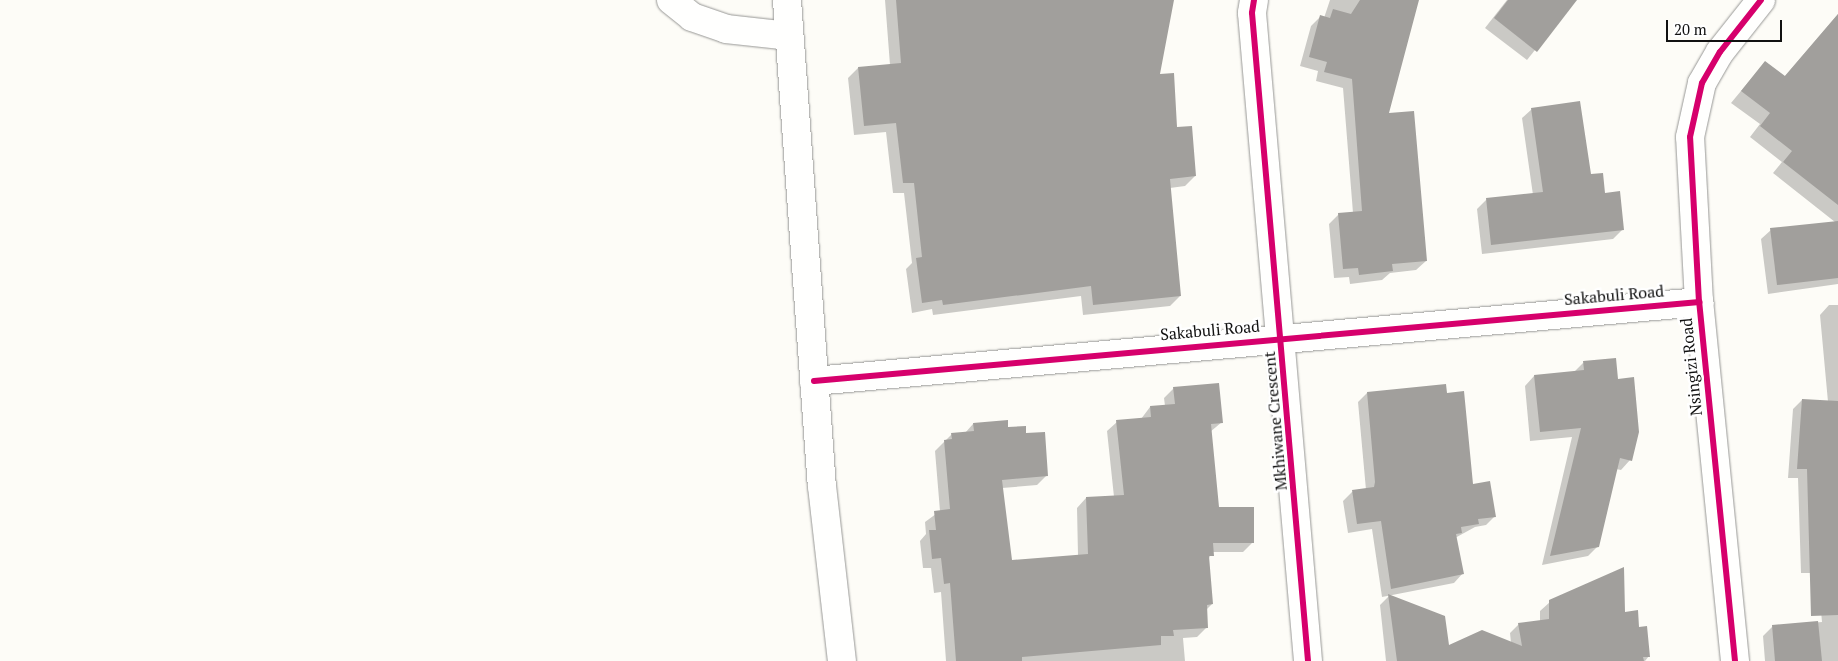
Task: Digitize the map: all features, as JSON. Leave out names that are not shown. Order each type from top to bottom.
[{"type":"street","points":[[671,0],[692,17],[726,29],[789,36]]},
{"type":"street","points":[[787,0],[822,486],[842,661]]},
{"type":"street","name":"Mkhiwane Crescent","points":[[1254,0],[1252,13],[1282,338],[1308,661]]},
{"type":"street","name":"Nsingizi Road","points":[[1735,661],[1699,302],[1690,137],[1695,105],[1702,83],[1720,52],[1761,0]]},
{"type":"street","name":"Sakabuli Road","points":[[814,381],[1699,302]]},
{"type":"building","points":[[896,0],[1174,0],[1160,74],[1174,73],[1177,127],[1192,126],[1196,176],[1170,179],[1181,296],[1093,305],[1091,286],[943,305],[942,300],[922,303],[916,258],[922,257],[914,183],[903,183],[896,123],[864,126],[858,67],[901,63]]},
{"type":"building","points":[[1360,0],[1419,0],[1389,113],[1414,111],[1427,261],[1392,264],[1393,271],[1359,275],[1358,268],[1343,269],[1338,213],[1362,211],[1352,79],[1324,72],[1327,62],[1309,57],[1320,15],[1330,18],[1333,9],[1351,14]]},
{"type":"building","points":[[1508,0],[1577,0],[1537,52],[1494,18]]},
{"type":"building","points":[[1838,14],[1838,205],[1783,162],[1792,151],[1760,126],[1770,113],[1741,91],[1765,61],[1785,76]]},
{"type":"building","points":[[1580,101],[1591,174],[1603,173],[1605,193],[1620,191],[1624,230],[1491,245],[1486,198],[1543,192],[1531,108]]},
{"type":"building","points":[[1838,221],[1838,278],[1777,285],[1770,228]]},
{"type":"building","points":[[1616,358],[1618,379],[1634,377],[1639,432],[1632,461],[1620,458],[1599,547],[1550,556],[1581,428],[1540,432],[1534,375],[1584,370],[1583,361]]},
{"type":"building","points":[[1219,383],[1223,423],[1211,424],[1219,507],[1254,507],[1254,543],[1213,543],[1214,556],[1209,556],[1213,604],[1207,605],[1208,628],[1173,630],[1174,636],[1161,636],[1161,645],[1022,657],[1022,661],[956,661],[950,583],[944,584],[941,558],[932,559],[929,530],[936,530],[934,511],[950,509],[944,440],[952,439],[951,433],[974,431],[973,423],[1008,420],[1008,427],[1026,426],[1026,433],[1045,432],[1048,476],[1002,480],[1012,560],[1088,554],[1086,497],[1124,495],[1116,420],[1151,417],[1150,406],[1175,404],[1173,387]]},
{"type":"building","points":[[1446,384],[1447,393],[1464,391],[1473,484],[1490,481],[1496,517],[1478,519],[1479,524],[1461,527],[1462,533],[1456,534],[1464,574],[1391,589],[1381,521],[1357,524],[1352,490],[1374,487],[1375,482],[1367,392]]},
{"type":"building","points":[[1802,399],[1838,401],[1838,615],[1811,616],[1807,469],[1797,469]]},
{"type":"building","points":[[1624,567],[1625,612],[1638,610],[1639,627],[1647,626],[1650,657],[1643,657],[1644,661],[1397,661],[1388,594],[1445,616],[1449,645],[1482,630],[1522,646],[1518,623],[1549,619],[1549,600]]},
{"type":"building","points":[[1818,621],[1822,661],[1775,661],[1772,625]]},
{"type":"cycle path","points":[[1254,0],[1252,13],[1308,661]]},
{"type":"cycle path","points":[[1735,661],[1699,302],[1690,137],[1702,83],[1720,52],[1761,0]]},
{"type":"cycle path","points":[[814,381],[1699,302]]}]
